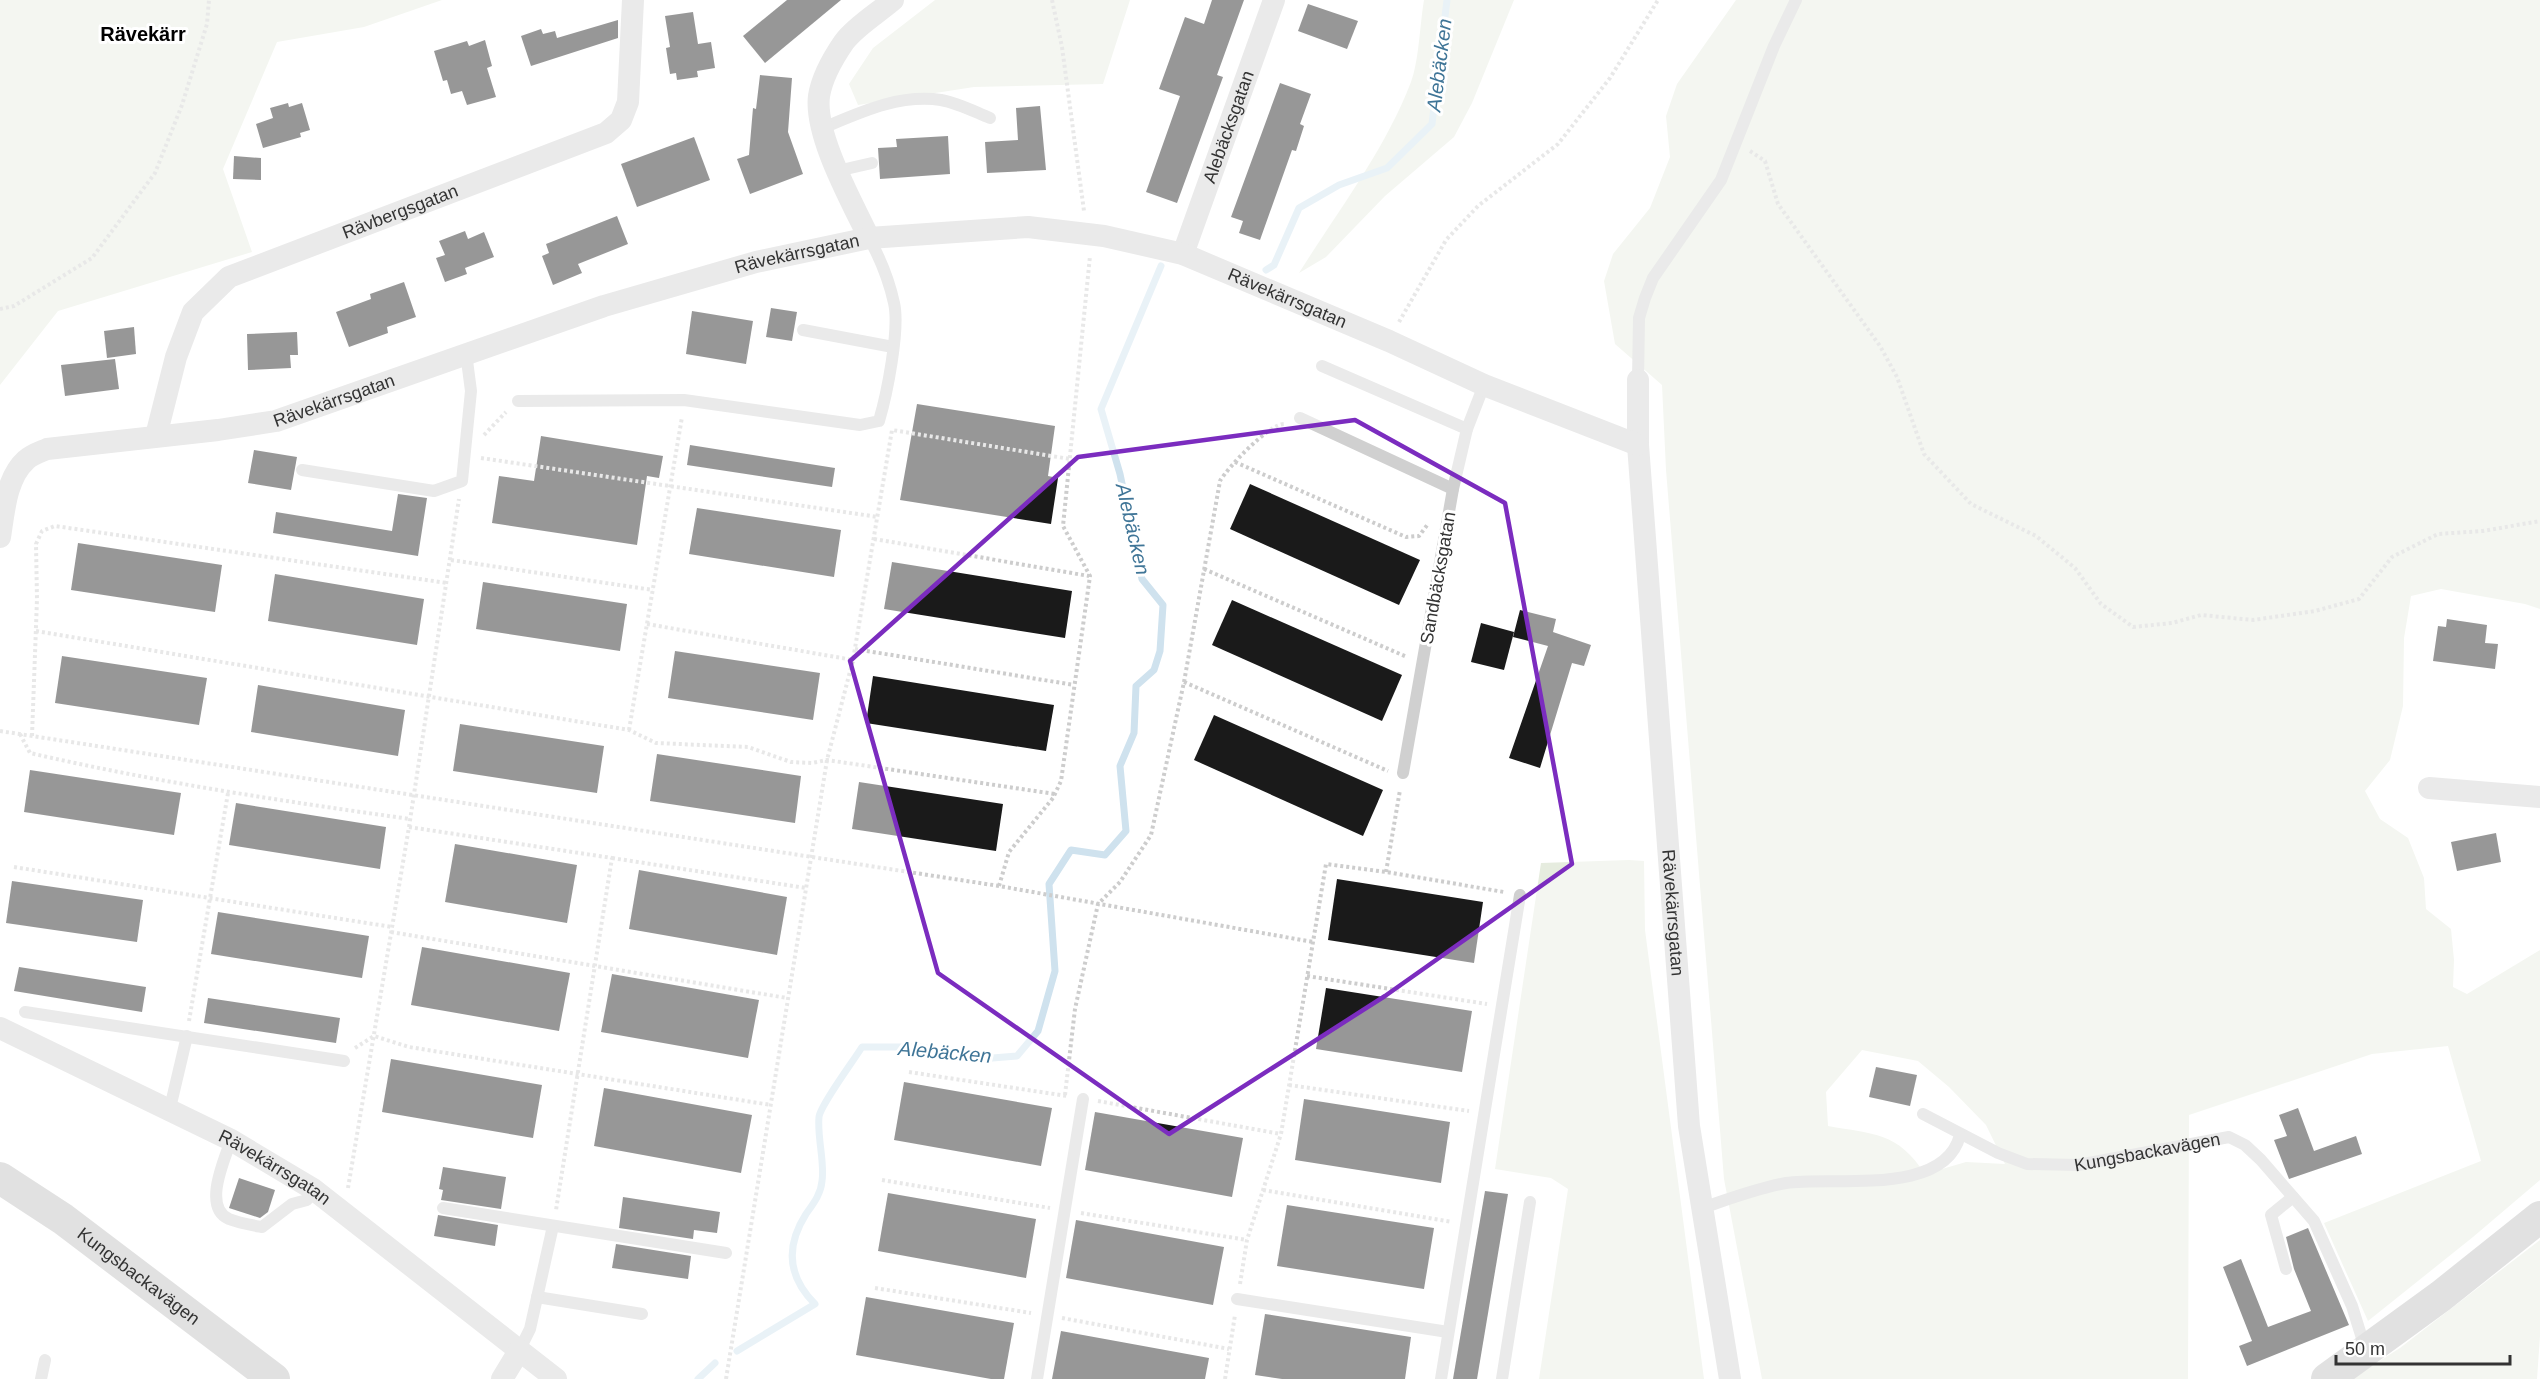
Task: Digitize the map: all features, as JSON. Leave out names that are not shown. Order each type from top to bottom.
[{"type":"street","name":"Rävbergsgatan","points":[[156,436],[176,357],[193,312],[229,277],[606,133],[621,120],[628,102],[633,0]]},
{"type":"street","points":[[869,238],[837,171],[819,118],[819,95],[828,68],[845,40],[893,0]]},
{"type":"street","name":"Alebäcksgatan","points":[[1184,254],[1274,0]]},
{"type":"street","name":"Rävekärrsgatan","points":[[0,537],[6,503],[15,473],[27,459],[47,449],[218,430],[276,421],[604,306],[756,262],[869,238],[1028,227],[1104,236],[1184,254],[1389,341],[1484,385],[1638,445]]},
{"type":"street","name":"Rävekärrsgatan","points":[[1638,380],[1638,445],[1689,1126],[1730,1379]]},
{"type":"street","points":[[2428,788],[2540,797]]},
{"type":"street","name":"Rävekärrsgatan","points":[[0,1028],[170,1108],[231,1140],[313,1189],[556,1379]]},
{"type":"street","name":"Kungsbackavägen","points":[[0,1178],[63,1219],[274,1379]]},
{"type":"street","points":[[2327,1379],[2441,1296],[2540,1217]]},
{"type":"street","points":[[502,1379],[519,1351]]},
{"type":"lane","points":[[1638,380],[1639,318],[1653,278],[1721,180],[1774,46],[1796,0]]},
{"type":"lane","points":[[823,128],[876,106],[917,99],[943,100],[990,118]]},
{"type":"lane","points":[[837,171],[872,163]]},
{"type":"lane","points":[[518,402],[684,400],[860,425],[879,421],[893,347],[894,305],[880,257],[869,238]]},
{"type":"lane","points":[[803,330],[893,347]]},
{"type":"lane","points":[[302,470],[434,491],[462,481],[471,391],[466,353]]},
{"type":"lane","points":[[1322,366],[1467,429]]},
{"type":"lane","name":"Sandbäcksgatan","points":[[1403,773],[1453,489],[1467,429],[1484,385]]},
{"type":"lane","points":[[1300,418],[1453,489]]},
{"type":"lane","points":[[1441,1379],[1520,895]]},
{"type":"lane","points":[[25,1012],[344,1060]]},
{"type":"lane","points":[[170,1108],[187,1036]]},
{"type":"lane","points":[[1037,1379],[1083,1099]]},
{"type":"lane","name":"Kungsbackavägen","points":[[1923,1114],[1960,1135],[2027,1164],[2078,1165],[2229,1137],[2245,1145],[2262,1160],[2314,1221],[2352,1306],[2367,1352]]},
{"type":"lane","points":[[1702,1208],[1787,1183],[1892,1180],[1928,1170],[1943,1160],[1957,1146],[1960,1135]]},
{"type":"lane","points":[[231,1140],[218,1181],[216,1201],[219,1210],[227,1218],[262,1227],[292,1204],[307,1200],[313,1189]]},
{"type":"lane","points":[[2286,1269],[2271,1215],[2293,1197]]},
{"type":"lane","points":[[1502,1379],[1530,1202]]},
{"type":"lane","points":[[443,1208],[726,1253]]},
{"type":"lane","points":[[519,1351],[530,1329],[553,1226]]},
{"type":"lane","points":[[537,1297],[642,1314]]},
{"type":"lane","points":[[1237,1299],[1448,1332]]},
{"type":"lane","points":[[41,1379],[45,1360]]},
{"type":"path","points":[[0,309],[14,306],[92,258],[155,173],[185,95],[207,24],[209,0]]},
{"type":"path","points":[[1052,0],[1062,47],[1084,211]]},
{"type":"path","points":[[1389,341],[1446,240],[1478,206],[1558,144],[1610,78],[1658,0]]},
{"type":"path","points":[[1737,142],[1765,161],[1778,204],[1880,346],[1897,377],[1924,454],[1971,504],[2036,536],[2074,568],[2101,604],[2133,627],[2172,623],[2201,615],[2253,620],[2314,611],[2360,599],[2392,557],[2438,534],[2483,531],[2540,521]]},
{"type":"path","points":[[999,886],[1009,852],[1055,794],[1061,781],[1090,576],[1063,526],[1090,252]]},
{"type":"path","points":[[629,730],[684,400]]},
{"type":"path","points":[[466,455],[518,402]]},
{"type":"path","points":[[1065,1096],[1076,1009],[1098,904],[1120,882],[1151,835],[1184,682],[1220,481],[1227,469],[1280,423],[1287,424],[1300,418]]},
{"type":"path","points":[[726,1379],[827,760],[853,660],[892,430],[1070,459]]},
{"type":"path","points":[[466,455],[878,517]]},
{"type":"path","points":[[1235,462],[1406,537],[1419,536],[1453,489]]},
{"type":"path","points":[[344,1212],[409,827],[462,481]]},
{"type":"path","points":[[32,736],[36,631],[36,544],[42,531],[55,526],[447,583]]},
{"type":"path","points":[[874,539],[1090,576]]},
{"type":"path","points":[[451,560],[652,590]]},
{"type":"path","points":[[1204,569],[1423,664]]},
{"type":"path","points":[[647,624],[853,660]]},
{"type":"path","points":[[36,631],[629,730],[656,743],[748,747],[791,762],[812,763],[827,760],[1055,794]]},
{"type":"path","points":[[855,649],[1074,685]]},
{"type":"path","points":[[1184,682],[1388,771],[1403,773],[1386,872]]},
{"type":"path","points":[[0,731],[999,886],[1313,942]]},
{"type":"path","points":[[19,734],[30,753],[89,767],[228,793],[410,819]]},
{"type":"path","points":[[187,1036],[228,793]]},
{"type":"path","points":[[409,827],[806,888]]},
{"type":"path","points":[[553,1226],[612,858]]},
{"type":"path","points":[[1225,1379],[1247,1240],[1281,1134],[1326,864],[1520,895]]},
{"type":"path","points":[[14,867],[210,898],[787,998]]},
{"type":"path","points":[[1307,976],[1502,1006]]},
{"type":"path","points":[[344,1060],[346,1053],[374,1036],[408,1047],[771,1105]]},
{"type":"path","points":[[1289,1084],[1484,1114]]},
{"type":"path","points":[[1263,1190],[1465,1224]]},
{"type":"highlighted area","points":[[1355,420],[1505,503],[1572,864],[1385,996],[1169,1134],[938,973],[850,661],[1078,457]]},
{"type":"shaded area","points":[[0,0],[442,0],[364,27],[277,42],[223,169],[252,252],[58,311],[0,385]]},
{"type":"shaded area","points":[[935,0],[1130,0],[1103,84],[974,87],[858,105],[849,84],[873,48]]},
{"type":"shaded area","points":[[1424,0],[1514,0],[1472,103],[1454,137],[1385,196],[1326,257],[1299,273],[1360,180],[1400,107],[1414,73]]},
{"type":"shaded area","points":[[1736,0],[2540,0],[2540,609],[2525,604],[2441,589],[2411,596],[2404,638],[2403,706],[2390,760],[2365,791],[2380,819],[2408,838],[2424,878],[2426,909],[2451,929],[2454,960],[2453,987],[2467,994],[2540,950],[2540,1180],[2368,1321],[2324,1223],[2481,1161],[2448,1046],[2372,1054],[2189,1115],[2188,1379],[1762,1379],[1724,1179],[1666,470],[1662,385],[1615,344],[1604,281],[1613,254],[1650,208],[1670,157],[1666,116],[1677,84]],"holes":[[[1862,1050],[1918,1061],[1949,1087],[1986,1125],[2005,1164],[1966,1162],[1925,1174],[1915,1160],[1894,1142],[1871,1134],[1828,1126],[1826,1092]]]},
{"type":"shaded area","points":[[1644,861],[1645,930],[1704,1379],[1539,1379],[1568,1189],[1551,1178],[1495,1169],[1541,863]]},
{"type":"shaded area","points":[[2540,1240],[2540,1336],[2537,1379],[2351,1379],[2400,1348]]},
{"type":"building","points":[[787,0],[841,0],[765,63],[743,36]]},
{"type":"building","points":[[1212,0],[1244,0],[1217,75],[1223,77],[1177,203],[1146,192],[1180,96],[1159,89],[1185,17],[1204,24]]},
{"type":"building","points":[[1308,4],[1358,21],[1347,49],[1298,31]]},
{"type":"building","points":[[693,12],[698,44],[711,42],[715,68],[697,71],[698,77],[677,80],[676,73],[670,74],[666,48],[670,47],[665,16]]},
{"type":"building","points":[[618,20],[618,38],[531,66],[521,36],[541,29],[543,34],[555,31],[557,38]]},
{"type":"building","points":[[485,40],[492,66],[487,68],[496,97],[467,105],[462,91],[451,94],[447,80],[443,81],[434,51],[467,41],[469,46]]},
{"type":"building","points":[[760,75],[792,78],[788,132],[803,174],[750,194],[737,159],[749,155],[753,108],[756,109]]},
{"type":"building","points":[[1280,83],[1311,94],[1300,124],[1304,126],[1296,151],[1292,150],[1260,240],[1239,233],[1243,221],[1231,217]]},
{"type":"building","points":[[288,103],[289,107],[302,103],[310,130],[300,133],[301,137],[263,148],[256,124],[273,118],[270,108]]},
{"type":"building","points":[[1040,106],[1046,170],[987,173],[985,142],[1018,140],[1016,108]]},
{"type":"building","points":[[948,136],[950,174],[880,179],[878,148],[897,147],[896,139]]},
{"type":"building","points":[[694,137],[710,180],[637,207],[621,164]]},
{"type":"building","points":[[234,156],[261,158],[261,180],[233,179]]},
{"type":"building","points":[[617,216],[628,244],[578,264],[582,273],[553,285],[542,256],[549,253],[546,244]]},
{"type":"building","points":[[465,231],[468,239],[484,232],[494,257],[465,268],[467,274],[445,282],[436,258],[445,255],[439,241]]},
{"type":"building","points":[[404,282],[416,317],[387,327],[388,333],[349,347],[336,312],[371,299],[370,294]]},
{"type":"building","points":[[771,308],[797,312],[792,341],[766,337]]},
{"type":"building","points":[[692,311],[753,321],[746,364],[686,354]]},
{"type":"building","points":[[134,327],[136,354],[107,358],[104,331]]},
{"type":"building","points":[[297,332],[298,355],[290,355],[291,368],[248,370],[247,334]]},
{"type":"building","points":[[115,359],[119,389],[65,396],[61,365]]},
{"type":"building","points":[[917,404],[1055,426],[1048,476],[1058,478],[1051,524],[900,500]]},
{"type":"building","points":[[541,436],[663,456],[659,478],[647,476],[637,545],[492,523],[499,476],[534,481]]},
{"type":"building","points":[[690,445],[835,468],[832,487],[687,465]]},
{"type":"building","points":[[254,450],[297,457],[291,490],[248,483]]},
{"type":"building","points":[[1250,484],[1420,560],[1399,605],[1230,529]]},
{"type":"building","points":[[398,494],[427,498],[418,556],[273,533],[276,512],[392,531]]},
{"type":"building","points":[[697,508],[841,530],[834,577],[689,554]]},
{"type":"building","points":[[78,543],[222,565],[215,612],[71,590]]},
{"type":"building","points":[[892,562],[1072,591],[1065,638],[884,609]]},
{"type":"building","points":[[275,574],[424,599],[417,645],[268,621]]},
{"type":"building","points":[[483,582],[627,604],[620,651],[476,629]]},
{"type":"building","points":[[1232,600],[1402,675],[1382,721],[1212,645]]},
{"type":"building","points":[[1520,610],[1556,619],[1553,632],[1591,645],[1584,666],[1572,663],[1540,768],[1509,758],[1548,646],[1513,637]]},
{"type":"building","points":[[2447,619],[2487,625],[2485,643],[2498,644],[2495,669],[2433,661],[2438,626],[2446,627]]},
{"type":"building","points":[[1481,623],[1514,632],[1504,670],[1471,662]]},
{"type":"building","points":[[675,651],[820,673],[813,720],[668,698]]},
{"type":"building","points":[[62,656],[207,678],[199,725],[55,703]]},
{"type":"building","points":[[873,676],[1054,705],[1046,751],[866,723]]},
{"type":"building","points":[[258,685],[405,710],[398,756],[251,732]]},
{"type":"building","points":[[1214,715],[1383,790],[1363,836],[1194,760]]},
{"type":"building","points":[[460,724],[604,746],[597,793],[453,771]]},
{"type":"building","points":[[657,754],[801,776],[795,823],[650,801]]},
{"type":"building","points":[[30,770],[181,793],[174,835],[24,812]]},
{"type":"building","points":[[859,782],[1003,804],[996,851],[852,829]]},
{"type":"building","points":[[236,803],[386,827],[380,869],[229,845]]},
{"type":"building","points":[[2496,833],[2501,862],[2457,871],[2451,842]]},
{"type":"building","points":[[455,844],[577,865],[567,923],[445,902]]},
{"type":"building","points":[[639,870],[787,897],[777,955],[629,929]]},
{"type":"building","points":[[1337,879],[1483,902],[1474,963],[1328,940]]},
{"type":"building","points":[[12,881],[143,900],[137,942],[6,923]]},
{"type":"building","points":[[218,912],[369,936],[362,978],[211,954]]},
{"type":"building","points":[[422,947],[570,973],[559,1031],[411,1005]]},
{"type":"building","points":[[19,967],[146,987],[142,1012],[14,991]]},
{"type":"building","points":[[612,974],[759,1000],[748,1058],[601,1032]]},
{"type":"building","points":[[1326,988],[1472,1011],[1462,1072],[1316,1049]]},
{"type":"building","points":[[208,998],[340,1018],[336,1043],[204,1023]]},
{"type":"building","points":[[391,1059],[542,1085],[533,1138],[382,1112]]},
{"type":"building","points":[[1876,1067],[1917,1075],[1910,1106],[1869,1097]]},
{"type":"building","points":[[904,1082],[1052,1108],[1041,1166],[894,1140]]},
{"type":"building","points":[[604,1088],[752,1115],[741,1173],[594,1146]]},
{"type":"building","points":[[1304,1099],[1450,1122],[1441,1183],[1295,1160]]},
{"type":"building","points":[[2298,1108],[2314,1151],[2356,1136],[2362,1154],[2289,1179],[2274,1140],[2287,1136],[2279,1115]]},
{"type":"building","points":[[1095,1112],[1243,1138],[1232,1197],[1085,1170]]},
{"type":"building","points":[[443,1167],[506,1177],[501,1209],[441,1200],[443,1190],[439,1189]]},
{"type":"building","points":[[239,1178],[275,1190],[268,1212],[260,1218],[229,1208]]},
{"type":"building","points":[[1485,1191],[1508,1194],[1477,1379],[1453,1379]]},
{"type":"building","points":[[888,1193],[1036,1219],[1026,1278],[878,1251]]},
{"type":"building","points":[[623,1197],[720,1212],[717,1233],[694,1230],[693,1239],[619,1228]]},
{"type":"building","points":[[1287,1205],[1434,1228],[1424,1289],[1277,1266]]},
{"type":"building","points":[[438,1215],[498,1225],[495,1246],[434,1236]]},
{"type":"building","points":[[1076,1220],[1224,1247],[1213,1305],[1066,1278]]},
{"type":"building","points":[[2308,1228],[2349,1325],[2247,1366],[2239,1346],[2252,1341],[2223,1267],[2241,1259],[2268,1327],[2311,1311],[2294,1269],[2286,1237]]},
{"type":"building","points":[[616,1244],[691,1256],[688,1279],[612,1268]]},
{"type":"building","points":[[866,1297],[1014,1323],[1004,1379],[991,1379],[856,1355]]},
{"type":"building","points":[[1265,1314],[1411,1337],[1405,1379],[1282,1379],[1255,1375]]},
{"type":"building","points":[[1061,1331],[1209,1358],[1205,1379],[1052,1379]]},
{"type":"waterway","name":"Alebäcken","points":[[1266,270],[1274,265],[1299,208],[1339,185],[1387,168],[1432,124],[1447,0]]},
{"type":"waterway","name":"Alebäcken","points":[[737,1351],[815,1304],[799,1283],[792,1261],[792,1250],[799,1226],[816,1199],[821,1186],[823,1174],[819,1125],[821,1111],[862,1047],[921,1047],[980,1059],[1017,1056],[1038,1031],[1055,971],[1049,884],[1071,850],[1105,855],[1126,831],[1120,766],[1134,733],[1136,686],[1154,670],[1160,651],[1163,605],[1142,579],[1120,474],[1101,409],[1161,266]]},
{"type":"waterway","name":"Alebäcken","points":[[698,1379],[715,1363]]},
{"type":"district","name":"Rävekärr","points":[[143,34]]}]
